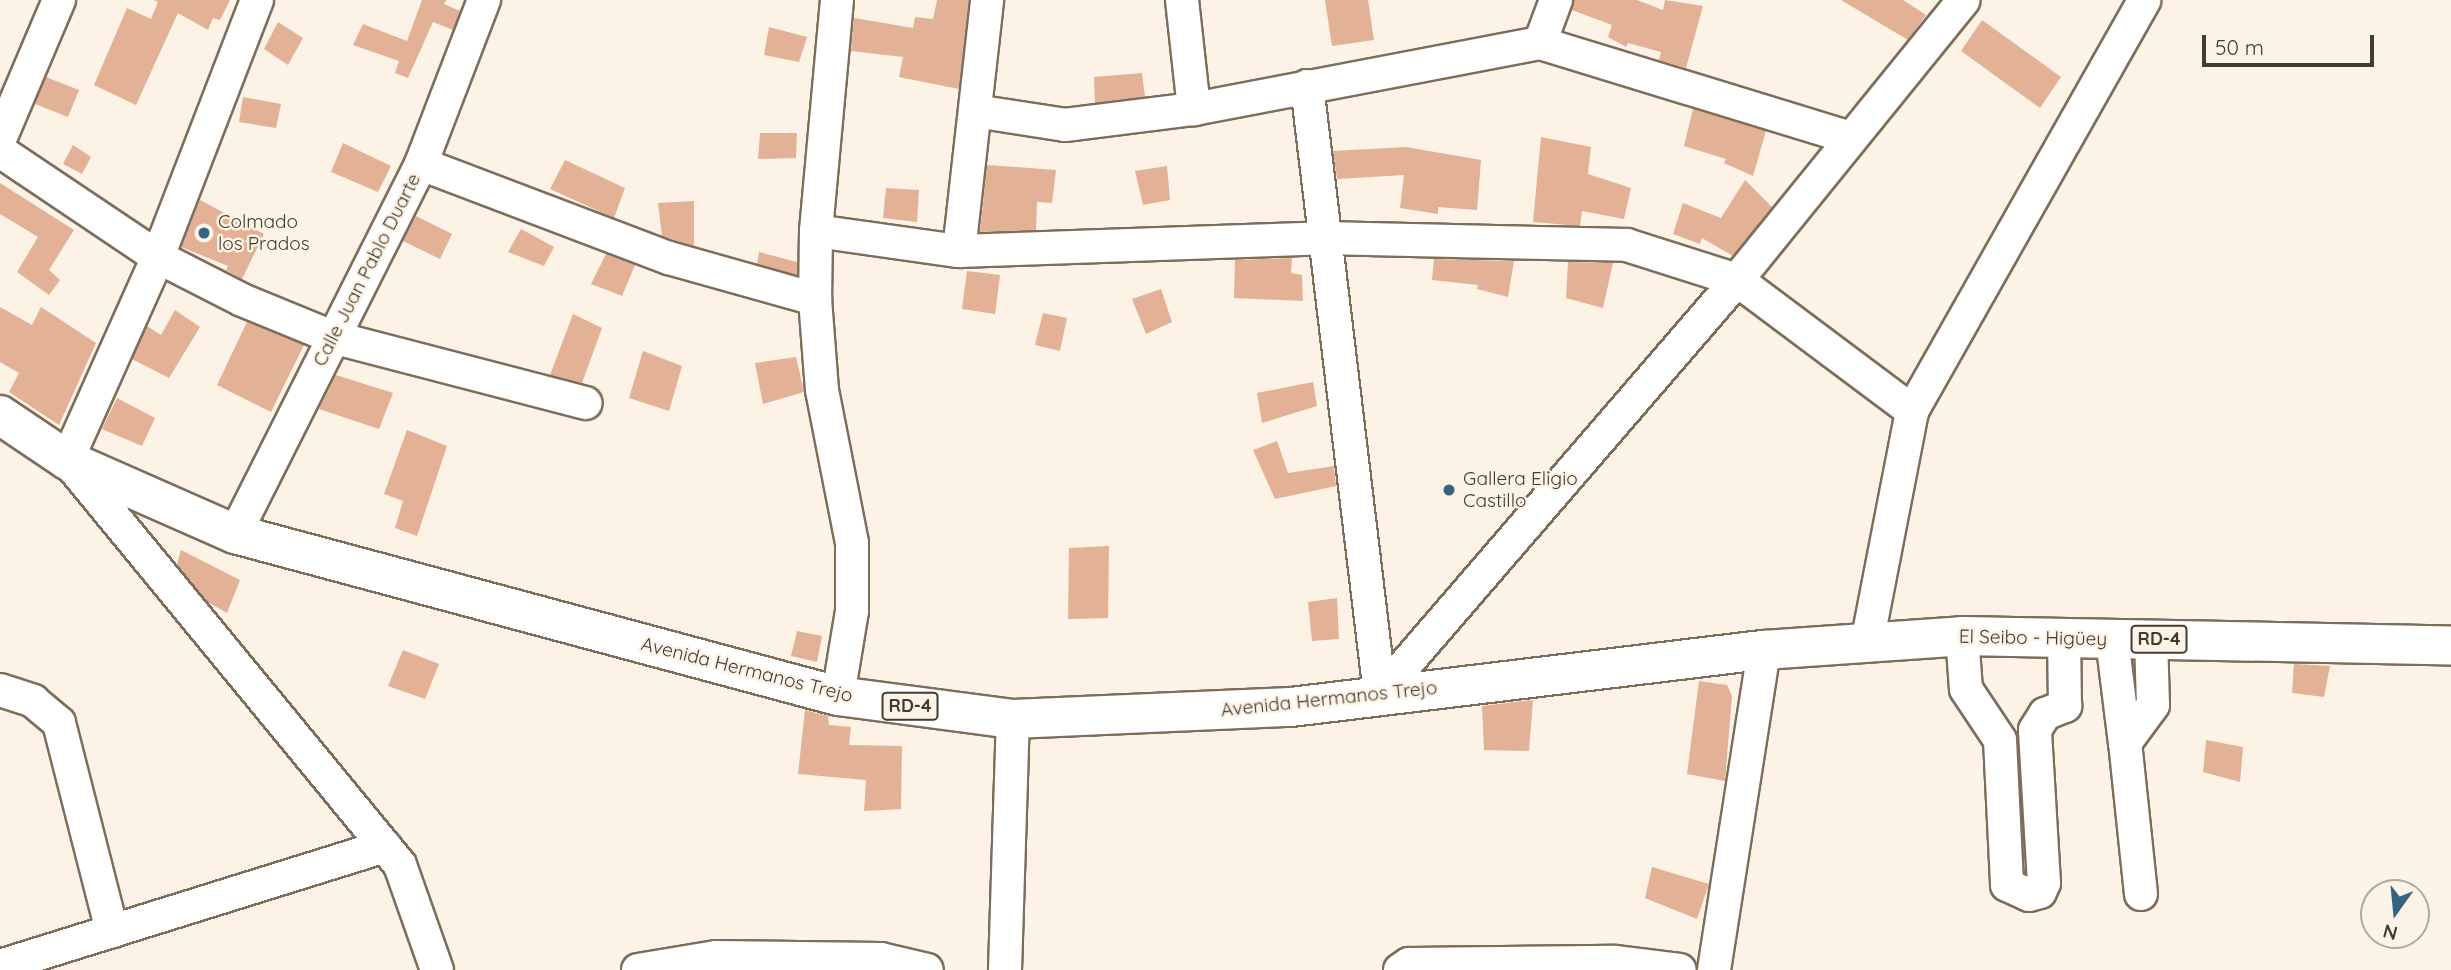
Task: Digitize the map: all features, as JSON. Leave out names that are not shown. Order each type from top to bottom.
[{"type":"main road","name":"Avenida Hermanos Trejo","points":[[0,415],[67,460],[235,534],[838,696],[1013,719],[1291,707],[1380,694],[1764,650],[1867,643]]},
{"type":"main road","name":"El Seibo - Higüey","points":[[1867,643],[1962,636],[2451,645]]},
{"type":"street","points":[[0,139],[59,0]]},
{"type":"street","points":[[257,0],[158,257],[67,460],[400,865],[437,970]]},
{"type":"street","name":"Calle Juan Pablo Duarte","points":[[235,534],[421,164],[484,0]]},
{"type":"street","points":[[837,0],[816,231],[815,299],[822,390],[852,543],[852,611],[838,696]]},
{"type":"street","points":[[958,251],[987,0]]},
{"type":"street","points":[[1182,0],[1194,108]]},
{"type":"street","points":[[1540,43],[1556,0]]},
{"type":"street","points":[[1380,694],[1737,280],[1964,0]]},
{"type":"street","points":[[1867,643],[1912,411],[2146,0]]},
{"type":"street","points":[[975,111],[1065,125],[1194,108],[1540,43],[1851,138]]},
{"type":"street","points":[[1307,86],[1380,694]]},
{"type":"street","points":[[0,151],[158,257],[242,300],[332,337],[586,403]]},
{"type":"street","points":[[421,164],[669,258],[815,299]]},
{"type":"street","points":[[816,231],[958,251],[1324,239],[1627,245],[1737,280],[1912,411]]},
{"type":"street","points":[[1962,636],[1966,689],[2000,740],[2007,885],[2029,895],[2040,892],[2044,883],[2035,743],[2039,722],[2045,714],[2065,706],[2067,698],[2064,638]]},
{"type":"street","points":[[2112,639],[2141,894]]},
{"type":"street","points":[[2124,743],[2153,705],[2151,639]]},
{"type":"street","points":[[1714,970],[1764,650]]},
{"type":"street","points":[[0,690],[33,701],[59,723],[112,931]]},
{"type":"street","points":[[1005,970],[1013,719]]},
{"type":"street","points":[[2000,740],[2035,743]]},
{"type":"street","points":[[0,966],[385,846]]},
{"type":"street","points":[[638,970],[716,957],[881,964],[927,970]]},
{"type":"street","points":[[1400,970],[1409,964],[1615,962],[1680,970]]},
{"type":"building","points":[[154,0],[230,0],[220,20],[213,18],[208,30],[178,13],[136,105],[94,85],[127,8],[151,19],[158,2]]},
{"type":"building","points":[[422,0],[446,0],[444,4],[460,11],[453,30],[433,22],[408,78],[395,73],[399,61],[353,45],[363,24],[407,41]]},
{"type":"building","points":[[937,0],[969,0],[959,89],[899,77],[903,57],[851,51],[854,18],[913,28],[915,17],[933,19]]},
{"type":"building","points":[[1325,0],[1368,0],[1374,40],[1332,46]]},
{"type":"building","points":[[1574,0],[1637,0],[1663,10],[1665,0],[1703,6],[1686,68],[1659,60],[1661,52],[1628,43],[1626,47],[1608,37],[1612,25],[1572,10]]},
{"type":"building","points":[[1841,0],[1903,0],[1926,15],[1908,40]]},
{"type":"building","points":[[1982,20],[2061,77],[2040,108],[1961,51]]},
{"type":"building","points":[[278,22],[303,38],[288,65],[264,49]]},
{"type":"building","points":[[769,27],[807,37],[799,62],[764,55]]},
{"type":"building","points":[[1142,73],[1145,97],[1095,103],[1094,77]]},
{"type":"building","points":[[46,77],[79,90],[68,117],[35,104]]},
{"type":"building","points":[[243,97],[281,104],[276,128],[239,122]]},
{"type":"building","points":[[1693,109],[1766,131],[1753,176],[1724,163],[1726,159],[1684,146]]},
{"type":"building","points":[[760,133],[797,133],[796,158],[758,159]]},
{"type":"building","points":[[1541,137],[1591,147],[1588,174],[1631,188],[1624,219],[1582,211],[1580,226],[1533,222]]},
{"type":"building","points":[[343,143],[391,166],[378,192],[331,172]]},
{"type":"building","points":[[73,145],[91,157],[82,174],[63,164]]},
{"type":"building","points":[[1406,147],[1481,160],[1477,210],[1438,207],[1438,214],[1400,208],[1404,175],[1337,179],[1333,151]]},
{"type":"building","points":[[565,160],[625,188],[614,218],[550,189]]},
{"type":"building","points":[[987,165],[1056,170],[1052,203],[1037,202],[1036,230],[980,232]]},
{"type":"building","points":[[1167,166],[1170,200],[1143,205],[1135,171]]},
{"type":"building","points":[[1745,180],[1772,207],[1733,256],[1702,238],[1700,244],[1673,234],[1683,203],[1721,218]]},
{"type":"building","points":[[0,183],[74,230],[49,270],[60,280],[49,295],[17,272],[38,237],[0,214]]},
{"type":"building","points":[[886,188],[919,190],[917,222],[883,218]]},
{"type":"building","points":[[200,200],[264,234],[242,279],[226,270],[228,266],[181,247]]},
{"type":"building","points":[[694,201],[694,246],[662,236],[658,203]]},
{"type":"building","points":[[416,216],[452,234],[440,259],[403,241]]},
{"type":"building","points":[[521,229],[554,247],[544,266],[508,252]]},
{"type":"building","points":[[759,252],[797,262],[797,275],[757,264]]},
{"type":"building","points":[[606,254],[635,265],[622,296],[591,284]]},
{"type":"building","points":[[1292,258],[1291,273],[1302,275],[1303,301],[1234,298],[1235,260]]},
{"type":"building","points":[[1434,259],[1514,261],[1508,297],[1477,289],[1478,285],[1432,280]]},
{"type":"building","points":[[1568,262],[1613,263],[1603,308],[1566,298]]},
{"type":"building","points":[[967,271],[1000,275],[995,314],[962,309]]},
{"type":"building","points":[[1161,289],[1172,322],[1146,334],[1132,299]]},
{"type":"building","points":[[0,307],[32,325],[41,307],[96,343],[59,425],[9,392],[19,373],[0,362]]},
{"type":"building","points":[[175,310],[200,327],[169,378],[132,359],[147,326],[161,335]]},
{"type":"building","points":[[1043,313],[1067,318],[1060,351],[1035,345]]},
{"type":"building","points":[[573,314],[602,328],[582,383],[550,375]]},
{"type":"building","points":[[247,322],[304,345],[271,412],[217,385]]},
{"type":"building","points":[[643,351],[682,366],[669,411],[629,398]]},
{"type":"building","points":[[796,357],[804,392],[763,404],[755,363]]},
{"type":"building","points":[[336,375],[393,393],[379,429],[319,409]]},
{"type":"building","points":[[1313,382],[1317,406],[1262,423],[1257,393]]},
{"type":"building","points":[[117,398],[155,418],[142,446],[102,429]]},
{"type":"building","points":[[407,430],[447,446],[417,536],[395,528],[403,501],[384,494]]},
{"type":"building","points":[[1277,441],[1288,473],[1334,466],[1336,486],[1275,499],[1253,450]]},
{"type":"building","points":[[1109,546],[1108,618],[1068,619],[1069,548]]},
{"type":"building","points":[[181,550],[240,580],[227,613],[206,601],[177,564]]},
{"type":"building","points":[[1337,598],[1339,639],[1312,641],[1308,602]]},
{"type":"building","points":[[797,631],[822,636],[817,662],[791,656]]},
{"type":"building","points":[[403,650],[439,664],[425,699],[388,686]]},
{"type":"building","points":[[2294,664],[2330,666],[2324,697],[2292,693]]},
{"type":"building","points":[[1699,681],[1727,685],[1732,696],[1725,781],[1687,774]]},
{"type":"building","points":[[1533,700],[1529,751],[1484,750],[1482,706]]},
{"type":"building","points":[[805,710],[828,716],[829,725],[851,727],[849,745],[902,746],[901,809],[864,811],[866,780],[798,774]]},
{"type":"building","points":[[2206,740],[2243,747],[2240,782],[2203,772]]},
{"type":"building","points":[[1652,867],[1709,884],[1697,919],[1645,898]]},
{"type":"place","name":"Colmado los Prados","points":[[204,233]]},
{"type":"place","name":"Gallera Eligio Castillo","points":[[1449,490]]}]
